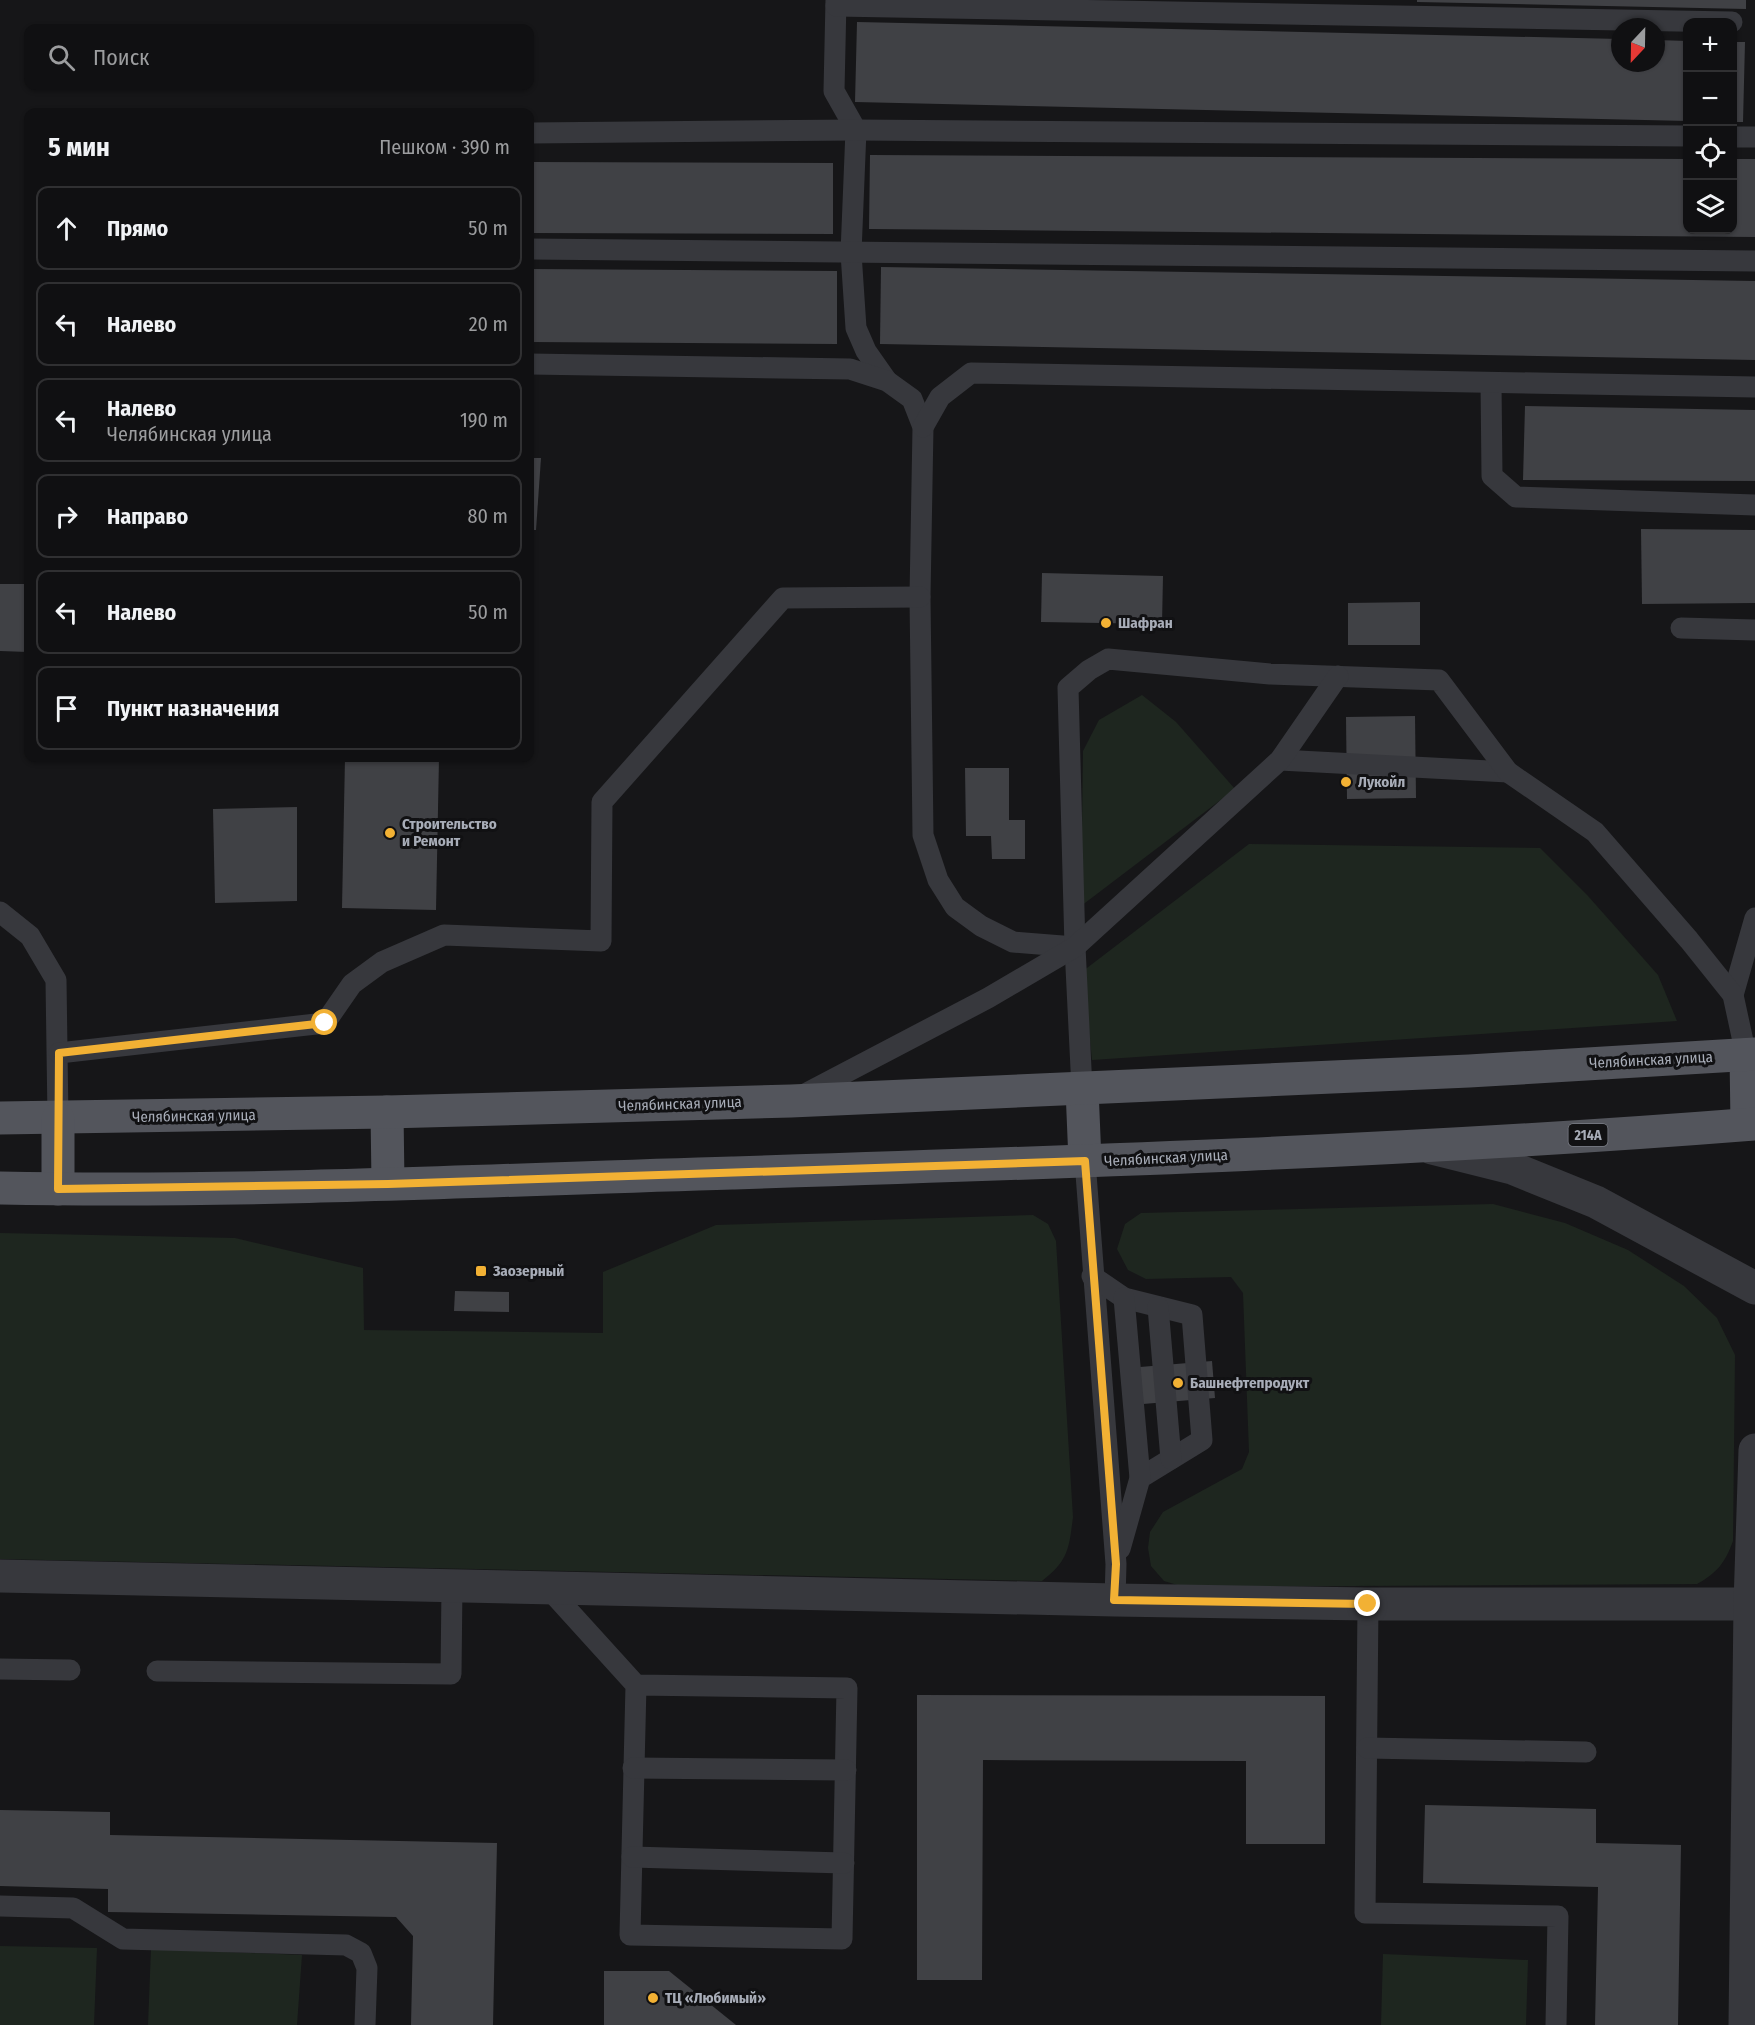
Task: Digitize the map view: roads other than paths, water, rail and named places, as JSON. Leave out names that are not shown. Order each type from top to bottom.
[{"type":"main road","name":"Челябинская улица","points":[[0,1118],[58,1119],[387,1112],[791,1101],[1468,1071],[1750,1054]]},
{"type":"main road","points":[[1750,1054],[1751,1124]]},
{"type":"main road","points":[[1082,1089],[1085,1161]]},
{"type":"main road","points":[[387,1112],[388,1184]]},
{"type":"main road","points":[[58,1119],[58,1189]]},
{"type":"main road","name":"Челябинская улица","points":[[0,1188],[388,1184],[1085,1161],[1421,1146],[1751,1124]]},
{"type":"street","points":[[1421,1146],[1512,1168],[1596,1202],[1755,1288]]},
{"type":"street","points":[[1745,2025],[1751,1864],[1755,1450]]},
{"type":"street","points":[[0,1576],[1114,1600],[1368,1604],[1752,1604]]},
{"type":"lane","points":[[887,381],[866,351],[856,328],[851,253],[856,130],[834,91],[836,3],[1683,21]]},
{"type":"lane","points":[[534,133],[856,130],[1683,136]]},
{"type":"lane","points":[[1737,137],[1755,137]]},
{"type":"lane","points":[[534,249],[1755,261]]},
{"type":"lane","points":[[534,364],[850,369],[887,381],[912,399],[923,428],[920,597],[922,835],[938,880],[955,907],[981,926],[1013,942],[1075,946]]},
{"type":"lane","points":[[923,428],[940,397],[971,373],[1755,387]]},
{"type":"lane","points":[[1491,383],[1492,476],[1516,497],[1755,504]]},
{"type":"lane","points":[[59,1053],[325,1023],[352,984],[382,962],[444,935],[601,941],[602,801],[783,598],[920,597]]},
{"type":"lane","points":[[1681,628],[1755,630]]},
{"type":"lane","points":[[1082,1089],[1075,946],[1068,688],[1089,670],[1108,659],[1270,674],[1439,680],[1508,772],[1595,832],[1689,940],[1733,995],[1750,1054]]},
{"type":"lane","points":[[791,1101],[988,998],[1075,946],[1280,760],[1338,676]]},
{"type":"lane","points":[[1280,760],[1508,772]]},
{"type":"lane","points":[[0,912],[30,936],[56,980],[59,1053],[58,1119]]},
{"type":"lane","points":[[1733,995],[1755,918]]},
{"type":"lane","points":[[1085,1161],[1092,1276],[1116,1564],[1114,1600]]},
{"type":"lane","points":[[1092,1276],[1124,1298],[1192,1315],[1202,1440],[1140,1478]]},
{"type":"lane","points":[[1116,1564],[1140,1478],[1124,1298]]},
{"type":"lane","points":[[1158,1307],[1171,1459]]},
{"type":"lane","points":[[157,1671],[451,1674],[452,1586]]},
{"type":"lane","points":[[548,1588],[636,1685],[630,1935],[842,1939],[847,1688],[636,1685]]},
{"type":"lane","points":[[1368,1604],[1365,1913],[1558,1916],[1556,2025]]},
{"type":"lane","points":[[0,1669],[70,1670]]},
{"type":"lane","points":[[1367,1749],[1586,1752]]},
{"type":"lane","points":[[633,1768],[846,1770]]},
{"type":"lane","points":[[632,1857],[844,1863]]},
{"type":"lane","points":[[0,1906],[73,1908],[123,1939],[346,1945],[361,1953],[367,1968],[365,2025]]},
{"type":"place","name":"Шафран","points":[[1106,623]]},
{"type":"place","name":"Лукойл","points":[[1346,782]]},
{"type":"place","name":"Строительство и Ремонт","points":[[390,833]]},
{"type":"place","name":"Заозерный","points":[[481,1271]]},
{"type":"place","name":"Башнефтепродукт","points":[[1178,1383]]},
{"type":"place","name":"ТЦ «Любимый»","points":[[653,1998]]}]
